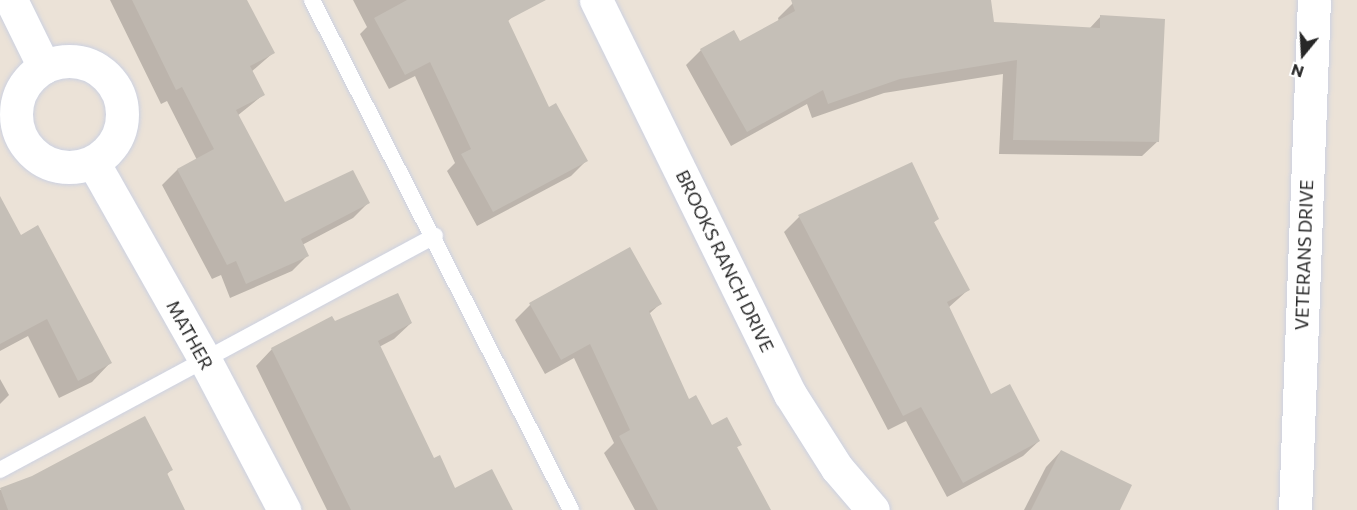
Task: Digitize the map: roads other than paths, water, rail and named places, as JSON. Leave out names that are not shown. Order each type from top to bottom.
[{"type":"street","points":[[11,0],[44,67]]},
{"type":"street","name":"BROOKS RANCH DRIVE","points":[[596,0],[790,394],[837,468],[873,510]]},
{"type":"street","name":"VETERANS DRIVE","points":[[1295,510],[1314,0]]},
{"type":"street","points":[[76,61],[93,66],[117,87],[124,104],[123,120],[118,137],[93,162],[60,168],[12,148],[17,128],[16,110],[26,84],[44,67],[76,61]]},
{"type":"street","name":"MATHER","points":[[93,162],[205,360],[284,510]]},
{"type":"lane","points":[[312,0],[435,236],[571,510]]},
{"type":"lane","points":[[0,470],[435,236]]}]
